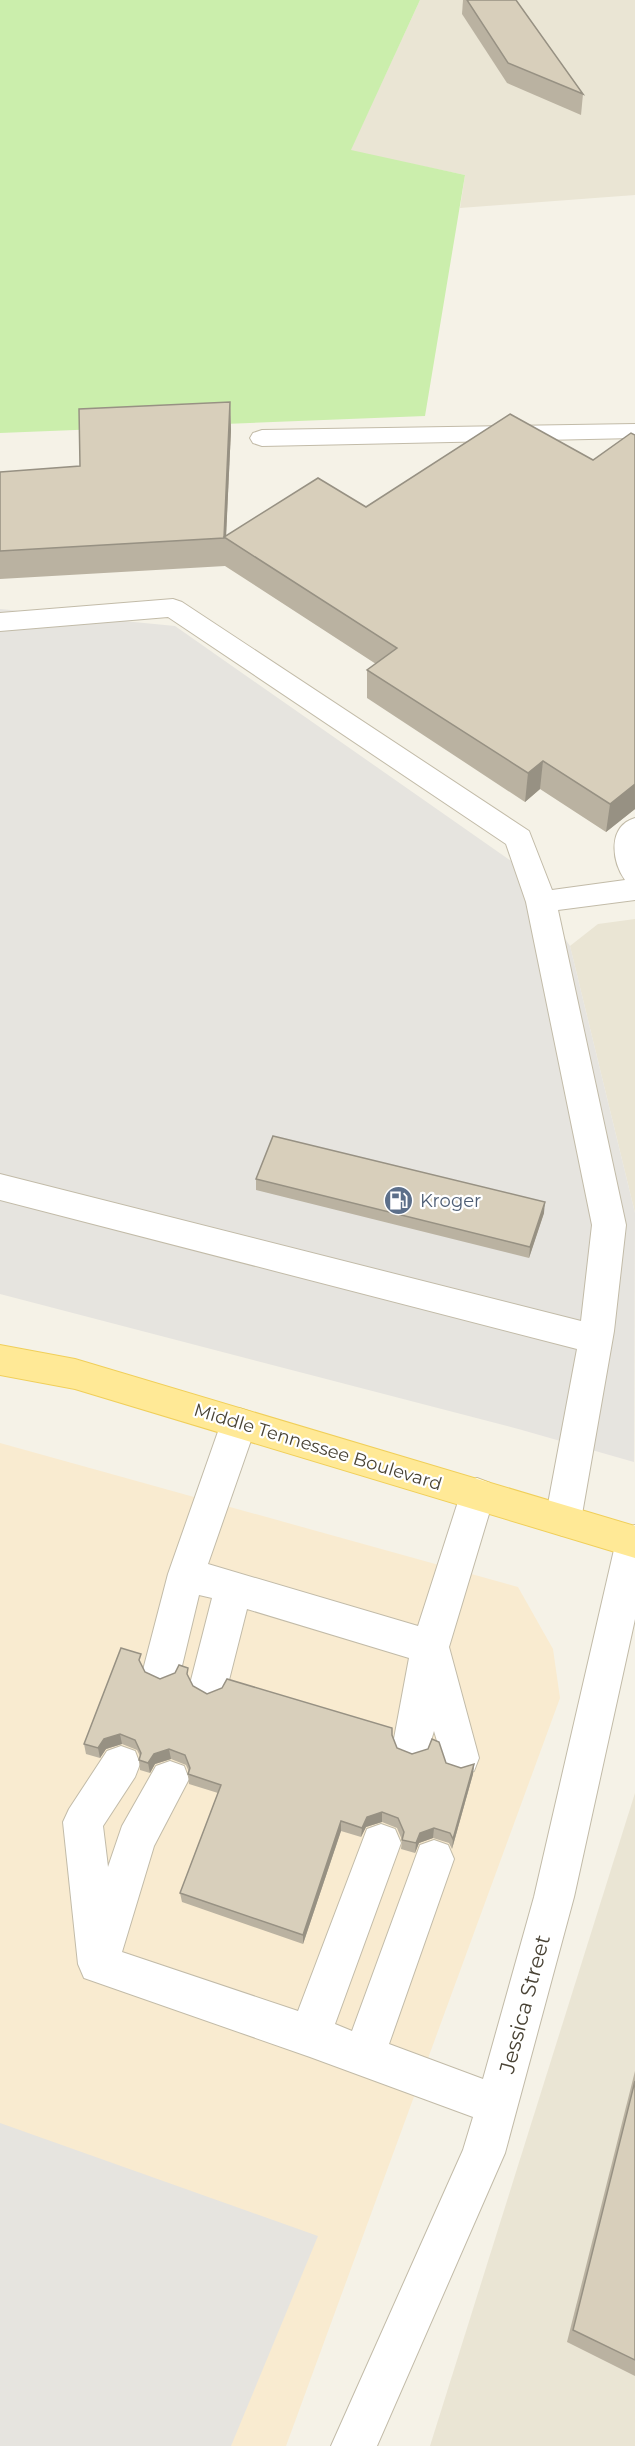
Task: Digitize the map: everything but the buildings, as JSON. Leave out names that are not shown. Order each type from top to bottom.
[{"type":"main road","name":"Middle Tennessee Boulevard","points":[[0,1359],[75,1374],[634,1542]]},
{"type":"street","points":[[262,438],[635,430]]},
{"type":"street","points":[[0,622],[173,608],[519,838],[540,903],[609,1225],[595,1340],[563,1520]]},
{"type":"street","points":[[635,828],[631,832],[629,858],[635,872]]},
{"type":"street","points":[[540,903],[635,890]]},
{"type":"street","points":[[0,1187],[595,1340]]},
{"type":"street","points":[[162,1670],[186,1574],[239,1423]]},
{"type":"street","points":[[411,1744],[430,1647],[477,1494]]},
{"type":"street","name":"Jessica Street","points":[[354,2446],[484,2154],[554,1897],[634,1542]]},
{"type":"street","points":[[186,1574],[430,1647]]},
{"type":"street","points":[[209,1684],[233,1589]]},
{"type":"street","points":[[430,1647],[460,1758]]},
{"type":"street","points":[[98,1964],[83,1822],[121,1764]]},
{"type":"street","points":[[98,1964],[136,1839],[170,1779]]},
{"type":"street","points":[[310,2036],[381,1843]]},
{"type":"street","points":[[364,2056],[434,1859]]},
{"type":"street","points":[[98,1964],[310,2036],[497,2105]]},
{"type":"shaded area","points":[[420,0],[635,0],[635,195],[460,208],[465,175],[350,151]]},
{"type":"shaded area","points":[[0,609],[175,626],[514,863],[570,946],[635,1213],[634,1462],[522,1430],[0,1294]]},
{"type":"shaded area","points":[[635,919],[635,1213],[570,946],[598,924]]},
{"type":"shaded area","points":[[0,1443],[518,1587],[553,1649],[560,1698],[286,2446],[0,2446]]},
{"type":"shaded area","points":[[635,1793],[635,2446],[430,2446]]},
{"type":"shaded area","points":[[0,2123],[318,2236],[231,2446],[0,2446]]},
{"type":"green space","points":[[0,0],[420,0],[351,150],[465,175],[425,416],[0,433]]},
{"type":"place","name":"Kroger","points":[[399,1201]]}]
